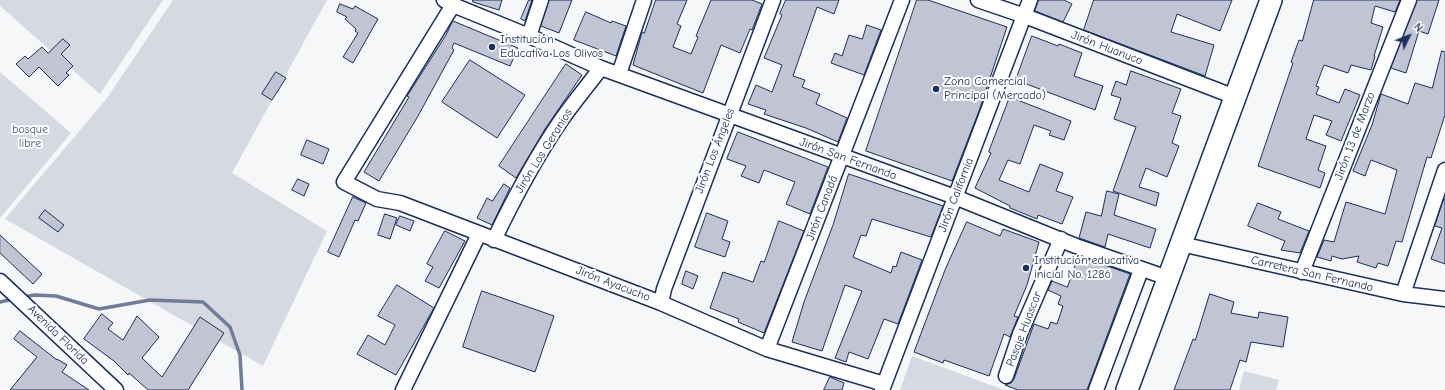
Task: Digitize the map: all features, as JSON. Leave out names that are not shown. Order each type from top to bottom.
[{"type":"highway","points":[[1127,390],[1271,0]]},
{"type":"street","points":[[528,36],[541,0]]},
{"type":"street","points":[[619,74],[644,0]]},
{"type":"street","name":"Jirón Los Ángeles","points":[[661,303],[664,289],[773,0]]},
{"type":"street","name":"Jirón Canadá","points":[[767,349],[902,0]]},
{"type":"street","name":"Jirón Huanuco","points":[[978,0],[1024,16],[1235,98]]},
{"type":"street","name":"Jirón California","points":[[883,387],[1030,0]]},
{"type":"street","name":"Jirón 13 de Marzo","points":[[1302,272],[1409,0]]},
{"type":"street","name":"Jirón San Fernando","points":[[448,3],[601,68],[955,197],[1141,270],[1168,278]]},
{"type":"street","name":"Jirón Ayacucho","points":[[448,3],[344,182],[377,199],[400,203],[455,223],[494,240],[661,303],[767,349],[883,387]]},
{"type":"street","name":"Jirón Los Geranios","points":[[494,240],[516,195],[546,145],[562,120],[601,68]]},
{"type":"street","points":[[1403,294],[1445,170]]},
{"type":"street","points":[[403,390],[479,234]]},
{"type":"street","name":"Pasaje Huascar","points":[[1006,376],[1020,334],[1061,238]]},
{"type":"street","name":"Carretera San Fernando","points":[[1181,244],[1403,294],[1445,299]]},
{"type":"street","points":[[1096,390],[1141,270]]},
{"type":"street","name":"Avenida Florida","points":[[0,281],[116,390]]},
{"type":"green space","points":[[0,0],[163,0],[100,94],[0,6]]},
{"type":"green space","points":[[173,0],[327,0],[232,173],[327,231],[263,366],[5,219],[107,98]]},
{"type":"green space","name":"bosque libre","points":[[0,72],[71,133],[0,218]]},
{"type":"green space","points":[[912,356],[1004,390],[900,390]]},
{"type":"green space","points":[[1244,371],[1279,380],[1276,390],[1239,390]]},
{"type":"building","points":[[473,0],[502,0],[499,10],[473,2]]},
{"type":"building","points":[[529,0],[532,0],[525,21],[521,19]]},
{"type":"building","points":[[549,0],[572,0],[559,33],[541,26]]},
{"type":"building","points":[[656,0],[687,0],[677,24],[681,26],[673,47],[691,54],[698,37],[696,36],[711,0],[752,0],[762,4],[752,30],[750,29],[740,53],[721,45],[703,93],[633,65],[642,32],[644,33]]},
{"type":"building","points":[[786,0],[839,0],[834,14],[817,7],[793,76],[805,80],[802,87],[820,94],[816,104],[847,118],[838,142],[806,128],[764,114],[766,110],[748,104],[756,85],[772,92],[782,65],[764,58],[782,15],[780,14]]},
{"type":"building","name":"Zona Comercial Principal (Mercado)","points":[[917,0],[928,0],[1007,27],[979,111],[952,181],[866,151]]},
{"type":"building","points":[[1039,0],[1064,0],[1072,4],[1063,22],[1035,11]]},
{"type":"building","points":[[1094,0],[1232,0],[1220,31],[1177,14],[1171,32],[1214,45],[1205,76],[1084,30]]},
{"type":"building","points":[[1314,0],[1400,0],[1395,12],[1375,6],[1371,23],[1383,27],[1371,70],[1351,65],[1348,73],[1324,65],[1316,86],[1319,87],[1316,94],[1339,103],[1345,89],[1360,95],[1341,141],[1326,135],[1332,121],[1314,115],[1306,139],[1326,146],[1318,170],[1325,173],[1320,188],[1258,166],[1293,63],[1291,62],[1299,40],[1302,41]]},
{"type":"building","points":[[1417,0],[1439,0],[1428,34],[1419,31],[1406,73],[1391,68]]},
{"type":"building","points":[[340,4],[353,9],[355,6],[378,19],[353,63],[343,57],[358,33],[355,31],[356,29],[345,19],[347,17],[337,12]]},
{"type":"building","points":[[586,12],[611,23],[612,21],[626,26],[616,56],[574,40]]},
{"type":"building","points":[[453,21],[518,48],[510,66],[454,43],[452,48],[454,50],[418,116],[379,181],[364,172],[409,97],[407,96],[446,35]]},
{"type":"building","points":[[867,25],[881,30],[864,75],[831,63],[835,53],[842,56],[849,35],[862,39]]},
{"type":"building","points":[[1032,36],[1082,53],[1074,76],[1103,86],[1095,110],[1016,80]]},
{"type":"building","points":[[63,39],[70,45],[61,54],[73,66],[66,73],[69,75],[58,86],[39,67],[29,77],[16,64],[25,56],[28,59],[42,47],[48,53]]},
{"type":"building","points":[[1442,51],[1445,52],[1445,115],[1431,158],[1427,157],[1402,242],[1396,241],[1388,266],[1378,263],[1376,268],[1357,262],[1359,256],[1342,259],[1332,256],[1331,261],[1317,257],[1324,240],[1334,242],[1346,202],[1385,214],[1397,170],[1371,160],[1365,176],[1353,171],[1372,125],[1381,94],[1408,104],[1415,83],[1432,88]]},
{"type":"building","points":[[470,60],[525,95],[497,138],[442,102]]},
{"type":"building","points":[[566,64],[582,75],[545,129],[516,178],[499,166]]},
{"type":"building","points":[[1131,71],[1181,89],[1172,113],[1181,116],[1172,143],[1179,146],[1167,177],[1146,168],[1139,187],[1159,193],[1156,206],[1113,191],[1136,127],[1114,119],[1121,98],[1111,95],[1116,81],[1126,85]]},
{"type":"building","points":[[276,72],[286,78],[272,100],[262,94]]},
{"type":"building","points":[[1010,97],[1071,121],[1064,140],[1049,135],[1051,131],[1034,125],[1020,164],[1008,160],[999,180],[1029,192],[1040,164],[1063,173],[1056,191],[1073,197],[1062,224],[1038,215],[1037,219],[1010,208],[1010,206],[975,188],[991,153],[989,152]]},
{"type":"building","points":[[738,132],[828,167],[810,214],[786,204],[795,182],[764,170],[759,183],[741,176],[746,166],[727,159]]},
{"type":"building","points":[[307,140],[329,149],[323,164],[301,155]]},
{"type":"building","points":[[849,174],[943,206],[931,237],[872,219],[866,236],[861,235],[853,257],[891,273],[893,266],[896,267],[901,252],[922,260],[898,324],[884,319],[868,359],[849,352],[846,362],[835,358],[862,291],[845,285],[822,351],[792,342],[804,302],[833,225]]},
{"type":"building","points":[[298,179],[309,184],[304,196],[292,190]]},
{"type":"building","points":[[504,184],[510,188],[492,225],[477,218],[487,198],[492,201]]},
{"type":"building","points":[[1107,191],[1119,194],[1114,215],[1156,229],[1150,248],[1108,234],[1105,247],[1079,238],[1086,212],[1101,216]]},
{"type":"building","points":[[353,197],[366,203],[358,221],[355,220],[339,257],[328,252]]},
{"type":"building","points":[[1444,199],[1445,264],[1431,259],[1442,228],[1435,226]]},
{"type":"building","points":[[1258,203],[1281,212],[1278,219],[1309,231],[1300,253],[1281,250],[1285,241],[1248,226]]},
{"type":"building","points":[[45,210],[64,225],[58,232],[39,218]]},
{"type":"building","points":[[707,213],[728,221],[722,239],[730,242],[725,257],[695,247]]},
{"type":"building","points":[[385,214],[397,218],[390,239],[378,235]]},
{"type":"building","points":[[400,216],[414,221],[410,231],[396,225]]},
{"type":"building","points":[[779,221],[804,231],[764,333],[738,322],[739,319],[710,308],[723,272],[753,282],[761,261],[764,262]]},
{"type":"building","points":[[967,222],[1000,236],[1003,229],[1039,242],[1027,285],[1014,316],[1018,317],[1010,337],[1004,334],[989,376],[944,360],[943,363],[914,352],[945,270]]},
{"type":"building","points":[[445,231],[465,241],[439,288],[425,281],[433,267],[427,264]]},
{"type":"building","points":[[0,235],[42,274],[33,284],[0,253]]},
{"type":"building","points":[[1079,256],[1130,274],[1087,390],[1018,390],[1005,385],[1011,383],[1014,379],[1034,324],[1048,329],[1051,322],[1057,324],[1063,306],[1058,304],[1061,296],[1048,290],[1052,281],[1067,287]]},
{"type":"building","points":[[686,271],[698,276],[693,289],[682,284]]},
{"type":"building","points":[[397,285],[434,308],[396,375],[357,354],[368,335],[385,345],[395,325],[378,316]]},
{"type":"building","points":[[482,291],[554,316],[535,372],[463,347]]},
{"type":"building","points":[[1210,294],[1234,302],[1231,313],[1258,318],[1259,312],[1288,317],[1283,347],[1251,342],[1246,362],[1240,360],[1230,390],[1174,390],[1193,339],[1195,340]]},
{"type":"building","points":[[102,314],[113,323],[108,329],[123,340],[137,316],[159,337],[142,358],[162,377],[200,317],[224,333],[188,390],[148,390],[129,373],[128,375],[114,361],[84,339]]},
{"type":"building","points":[[20,331],[57,360],[67,365],[62,372],[89,390],[10,390],[37,357],[14,339]]},
{"type":"building","points":[[830,377],[844,383],[842,390],[824,390]]},
{"type":"waterway","points":[[23,297],[35,295],[56,296],[99,309],[150,300],[203,302],[230,327],[240,355],[242,390]]},
{"type":"waterway","points":[[0,302],[13,299]]},
{"type":"place","name":"Institución Educativa Los Olivos","points":[[492,47]]},
{"type":"place","name":"Zona Comercial Principal (Mercado)","points":[[936,89]]},
{"type":"place","name":"Institución educativa inicial No. 1286","points":[[1026,268]]}]
